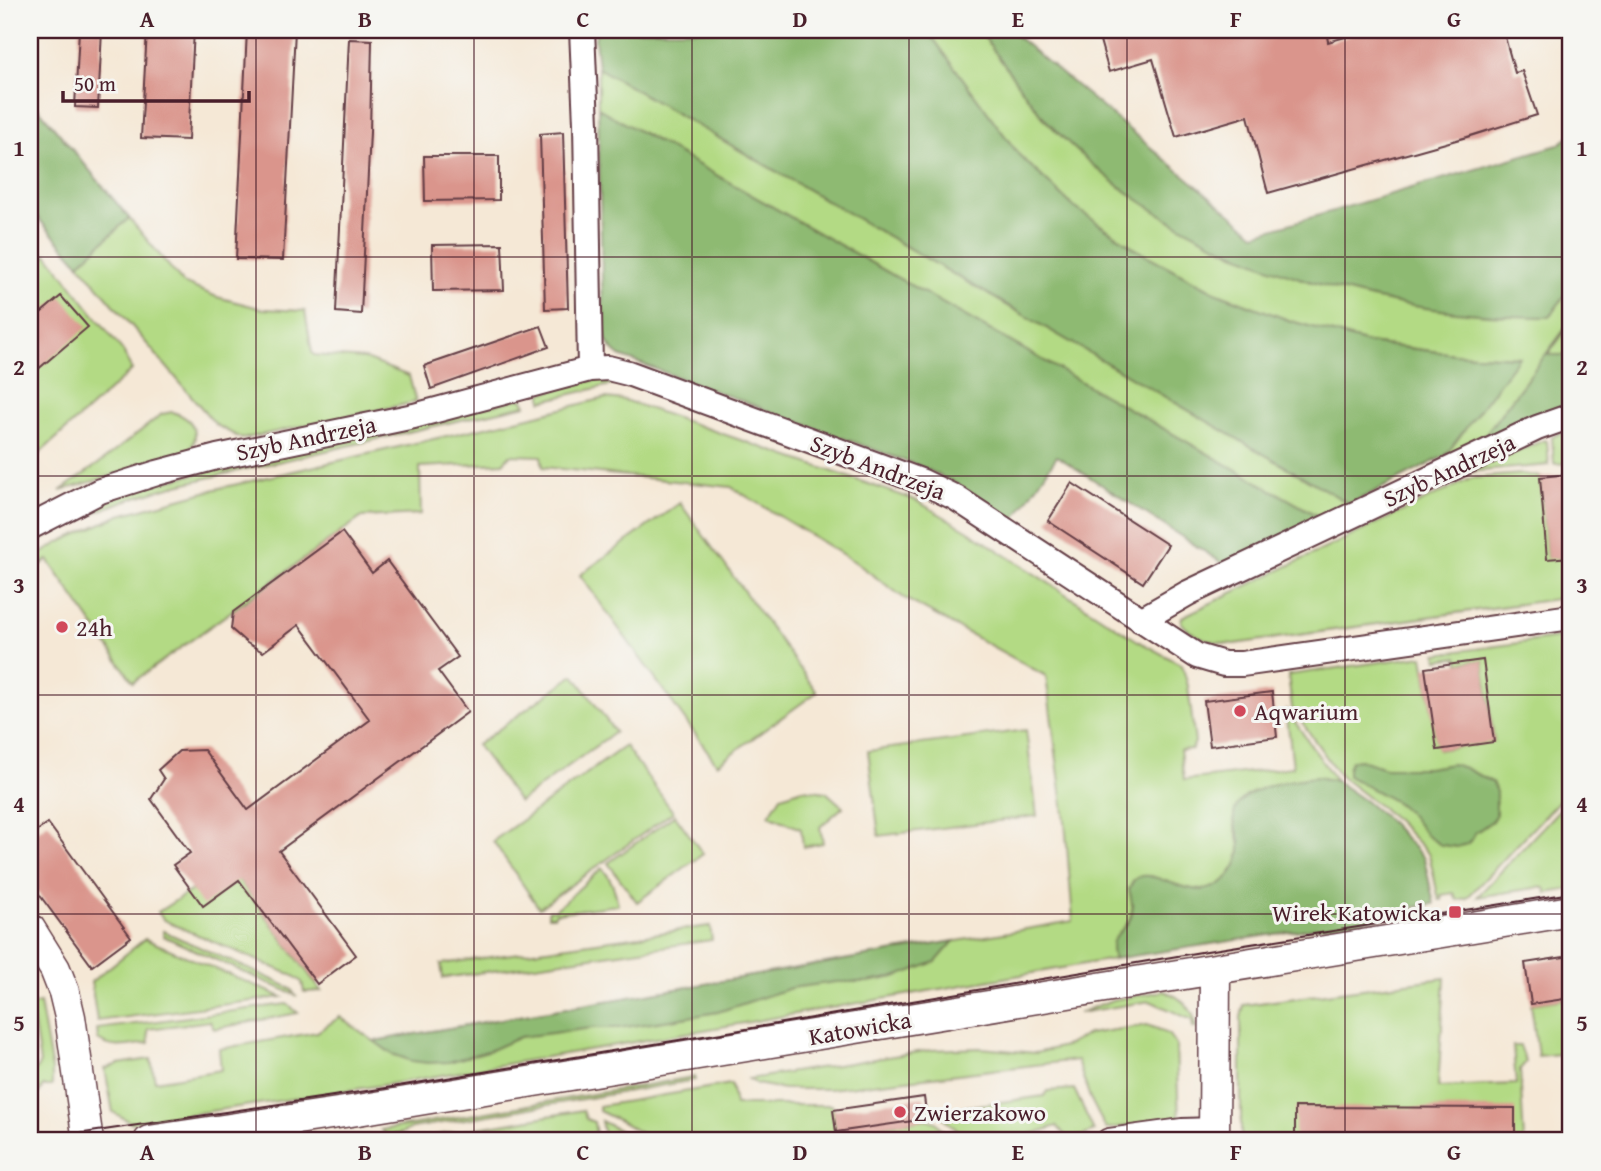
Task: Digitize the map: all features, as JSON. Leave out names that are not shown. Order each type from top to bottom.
[{"type":"street","points":[[582,30],[590,369]]},
{"type":"street","name":"Szyb Andrzeja","points":[[30,527],[100,491],[156,473],[217,457],[414,416],[590,369],[608,368],[628,373],[923,482],[956,498],[1197,656],[1224,664],[1242,664],[1571,617]]},
{"type":"street","name":"Szyb Andrzeja","points":[[1141,620],[1188,593],[1524,434],[1571,416]]},
{"type":"street","name":"Katowicka","points":[[149,1141],[383,1106],[1571,911]]},
{"type":"street","points":[[30,929],[55,969],[64,992],[88,1141]]},
{"type":"street","points":[[1109,1141],[1182,1131],[1214,1136],[1215,969]]},
{"type":"green space","points":[[597,30],[927,30],[1019,155],[1074,207],[1142,253],[1215,292],[1291,321],[1368,343],[1455,354],[1519,357],[1445,456],[1350,504],[598,68],[595,39]]},
{"type":"green space","points":[[927,30],[979,30],[1045,120],[1120,187],[1171,221],[1234,254],[1313,282],[1383,300],[1462,312],[1549,317],[1571,287],[1571,321],[1478,444],[1445,456],[1519,357],[1455,354],[1368,343],[1291,321],[1215,292],[1142,253],[1074,207],[1019,155]]},
{"type":"green space","points":[[979,30],[1009,30],[1255,234],[1558,145],[1571,135],[1571,287],[1549,317],[1489,315],[1368,297],[1308,281],[1251,260],[1196,234],[1144,203],[1095,167],[1045,119]]},
{"type":"green space","points":[[598,68],[1350,504],[1323,519],[598,108]]},
{"type":"green space","points":[[30,98],[129,218],[79,264],[30,209]]},
{"type":"green space","points":[[598,108],[1323,519],[1224,564],[1057,456],[1014,520],[951,481],[924,468],[620,356],[611,348],[604,332]]},
{"type":"green space","points":[[129,218],[183,283],[217,297],[263,309],[305,311],[314,355],[365,359],[409,376],[416,402],[242,439],[216,425],[79,264]]},
{"type":"green space","points":[[47,254],[123,351],[132,370],[30,462],[30,270]]},
{"type":"green space","points":[[1571,321],[1548,355],[1571,355],[1571,406],[1478,444]]},
{"type":"green space","points":[[1571,323],[1571,355],[1547,356]]},
{"type":"green space","points":[[606,378],[619,383],[542,401],[542,393]]},
{"type":"green space","points":[[522,398],[526,405],[158,490],[82,518],[30,548],[30,538],[81,510],[149,485]]},
{"type":"green space","points":[[605,398],[624,400],[915,500],[967,530],[1138,641],[1182,665],[1188,686],[1195,742],[1192,749],[1180,750],[1184,780],[1293,767],[1286,709],[1336,781],[1321,778],[1300,780],[1265,788],[1246,796],[1238,806],[1234,818],[1240,845],[1236,866],[1222,883],[1213,888],[1203,890],[1182,887],[1151,876],[1129,889],[1131,915],[1114,941],[1114,959],[396,1083],[132,1123],[113,1112],[105,1069],[118,1064],[151,1059],[155,1081],[221,1070],[219,1049],[317,1032],[340,1017],[374,1041],[1073,921],[1065,821],[1046,676],[904,598],[855,562],[731,487],[543,467],[541,456],[510,455],[503,463],[420,467],[421,514],[362,517],[133,682],[48,560],[30,572],[30,561],[60,542],[120,515],[216,489]]},
{"type":"green space","points":[[172,412],[186,418],[194,428],[194,439],[188,453],[60,491],[162,414]]},
{"type":"green space","points":[[1571,429],[1571,463],[1554,464],[1552,437]]},
{"type":"green space","points":[[1547,441],[1549,465],[1470,472]]},
{"type":"green space","points":[[1522,474],[1540,477],[1547,558],[1571,557],[1571,597],[1234,644],[1204,639],[1181,622],[1186,615],[1472,478]]},
{"type":"green space","points":[[680,503],[817,692],[717,764],[580,575]]},
{"type":"green space","points":[[1564,637],[1571,705],[1571,788],[1467,898],[1457,900],[1454,893],[1441,895],[1442,900],[1439,900],[1429,854],[1392,816],[1339,775],[1292,708],[1288,675],[1423,656],[1438,750],[1494,741],[1483,660],[1459,663],[1458,657],[1438,660],[1437,654]]},
{"type":"green space","points":[[574,675],[615,732],[519,802],[477,745]]},
{"type":"green space","points":[[1026,730],[1037,816],[879,836],[868,751]]},
{"type":"green space","points":[[625,746],[673,812],[539,908],[493,841]]},
{"type":"green space","points":[[1361,760],[1385,768],[1427,768],[1452,764],[1465,768],[1492,782],[1496,792],[1496,814],[1467,844],[1457,847],[1441,845],[1427,836],[1409,813],[1396,802],[1348,776],[1351,761]]},
{"type":"green space","points":[[1317,777],[1336,781],[1365,801],[1388,820],[1424,858],[1434,904],[1412,907],[1412,913],[1114,959],[1112,943],[1130,920],[1132,913],[1129,889],[1134,880],[1151,876],[1187,888],[1213,888],[1229,876],[1238,860],[1240,842],[1234,818],[1237,805],[1268,786]]},
{"type":"green space","points":[[803,789],[826,792],[843,807],[820,827],[823,843],[803,847],[801,829],[769,815],[781,796]]},
{"type":"green space","points":[[1571,797],[1571,889],[1547,893],[1546,889],[1541,887],[1477,897]]},
{"type":"green space","points":[[675,815],[703,854],[637,902],[608,863]]},
{"type":"green space","points":[[602,868],[613,885],[618,905],[548,916],[549,910],[555,910]]},
{"type":"green space","points":[[239,880],[321,991],[304,992],[302,982],[294,976],[172,924],[158,912],[192,890]]},
{"type":"green space","points":[[710,926],[712,940],[443,978],[441,964]]},
{"type":"green space","points":[[163,931],[280,983],[291,989],[295,995],[163,936]]},
{"type":"green space","points":[[145,939],[282,997],[97,1021],[91,982]]},
{"type":"green space","points":[[954,941],[936,962],[895,977],[868,982],[836,982],[791,988],[718,1012],[671,1020],[619,1028],[593,1028],[520,1037],[491,1050],[449,1062],[412,1061],[392,1054],[374,1041]]},
{"type":"green space","points":[[1445,978],[1438,1087],[1516,1084],[1513,1046],[1520,1046],[1526,1062],[1520,1069],[1524,1141],[1241,1141],[1241,1017],[1244,1005]]},
{"type":"green space","points":[[1164,991],[1186,1005],[1193,1015],[1196,1028],[1193,1028],[1192,1020],[1150,1001],[1079,1013],[1112,1000]]},
{"type":"green space","points":[[1571,998],[1571,1053],[1538,1056],[1531,1004]]},
{"type":"green space","points":[[40,1003],[52,1070],[52,1086],[43,1086],[39,1093],[30,1087],[30,1079],[40,1063],[31,1005]]},
{"type":"green space","points":[[287,1004],[298,1013],[214,1029],[210,1021],[148,1029],[149,1043],[129,1046],[110,1045],[98,1040],[97,1029]]},
{"type":"green space","points":[[1147,1025],[1169,1035],[1176,1045],[1179,1119],[1106,1129],[1090,1098],[1077,1060],[830,1089],[784,1089],[757,1084],[749,1079],[931,1050],[981,1048],[1036,1053],[1068,1045],[1088,1034]]},
{"type":"green space","points":[[694,1077],[695,1080],[412,1128],[396,1135],[386,1135],[381,1130]]},
{"type":"green space","points":[[731,1084],[735,1105],[832,1105],[837,1132],[927,1119],[936,1122],[951,1141],[654,1141],[599,1111],[599,1106]]},
{"type":"green space","points":[[1074,1089],[1094,1131],[1070,1141],[1057,1126],[1011,1141],[969,1141],[936,1111],[1044,1096],[1047,1091]]},
{"type":"green space","points":[[583,1110],[586,1119],[594,1122],[597,1141],[413,1141],[420,1138]]},
{"type":"green space","points":[[601,1121],[641,1141],[605,1141]]},
{"type":"building","points":[[79,30],[102,30],[98,108],[75,107]]},
{"type":"building","points":[[147,30],[194,30],[188,140],[141,138]]},
{"type":"building","points":[[247,30],[295,30],[283,260],[236,259]]},
{"type":"building","points":[[1097,30],[1326,30],[1328,42],[1370,30],[1503,30],[1515,73],[1522,71],[1537,115],[1268,193],[1248,116],[1176,137],[1153,59],[1109,72]]},
{"type":"building","points":[[349,39],[372,40],[361,314],[336,312]]},
{"type":"building","points":[[563,132],[568,308],[545,309],[540,134]]},
{"type":"building","points":[[424,156],[499,156],[499,200],[425,201]]},
{"type":"building","points":[[502,244],[504,290],[433,291],[432,245]]},
{"type":"building","points":[[61,296],[88,327],[30,376],[30,322]]},
{"type":"building","points":[[541,326],[549,347],[431,389],[424,366]]},
{"type":"building","points":[[1571,474],[1571,557],[1547,559],[1540,477]]},
{"type":"building","points":[[1072,483],[1168,545],[1143,583],[1048,521]]},
{"type":"building","points":[[342,532],[372,573],[387,561],[458,657],[438,671],[468,712],[279,851],[356,955],[317,984],[239,880],[203,906],[173,865],[190,853],[151,799],[164,779],[158,770],[179,751],[204,750],[248,810],[370,720],[299,625],[263,652],[231,629],[233,612]]},
{"type":"building","points":[[1483,660],[1494,742],[1437,750],[1425,668]]},
{"type":"building","points":[[1272,692],[1277,737],[1210,746],[1204,701]]},
{"type":"building","points":[[48,823],[131,937],[92,966],[30,882],[30,836]]},
{"type":"building","points":[[1571,956],[1571,998],[1531,1004],[1525,963]]},
{"type":"building","points":[[924,1097],[927,1119],[836,1132],[833,1110]]},
{"type":"building","points":[[1295,1107],[1515,1108],[1515,1141],[1295,1141]]},
{"type":"tram line","points":[[30,1141],[380,1089],[1571,893]]},
{"type":"place","name":"24h","points":[[62,627]]},
{"type":"place","name":"Aqwarium","points":[[1240,711]]},
{"type":"place","name":"Wirek Katowicka","points":[[1455,912]]},
{"type":"place","name":"Zwierzakowo","points":[[900,1112]]}]
